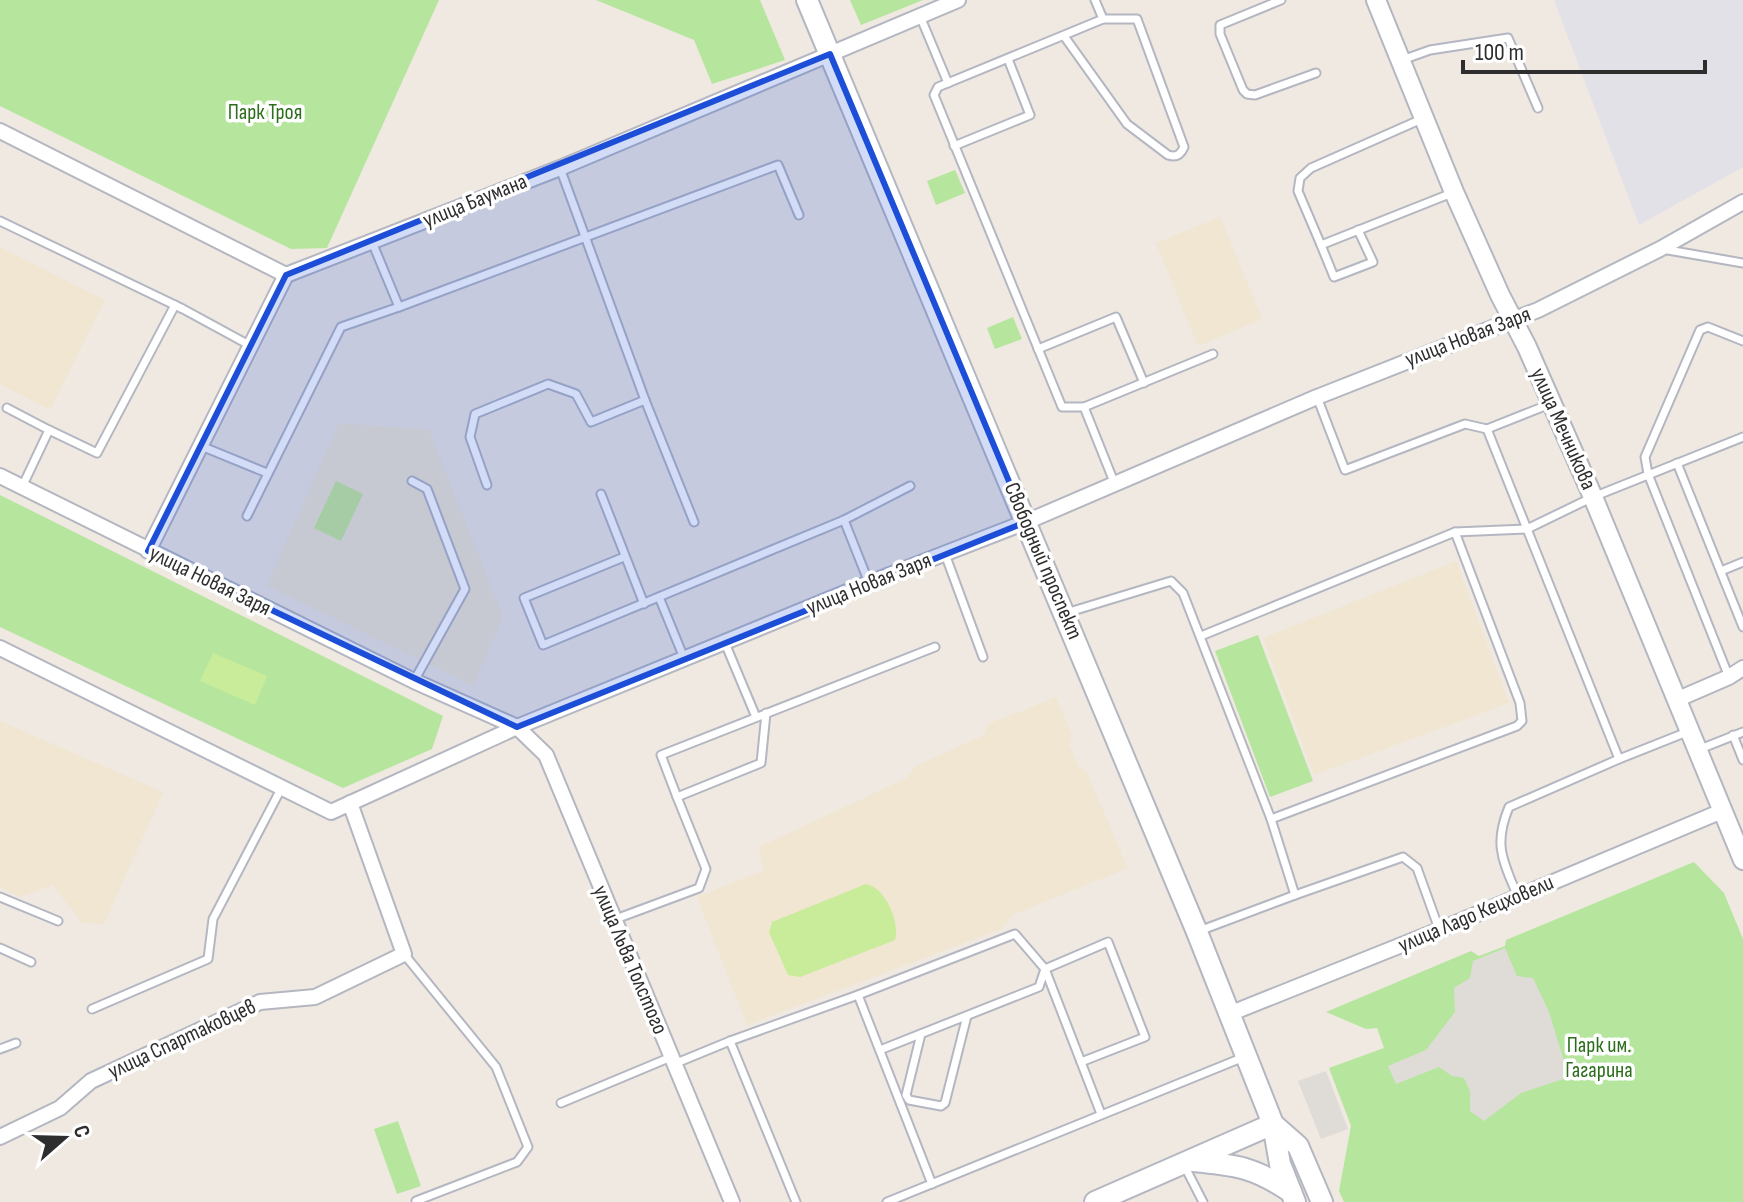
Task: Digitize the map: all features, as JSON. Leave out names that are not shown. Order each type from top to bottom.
[{"type":"main road","name":"Свободный проспект","points":[[807,0],[1197,932],[1273,1124],[1280,1164],[1293,1197]]},
{"type":"main road","name":"Свободный проспект","points":[[1273,1124],[1298,1146],[1322,1202]]},
{"type":"main road","points":[[1095,1202],[1273,1124]]},
{"type":"main road","points":[[1186,1162],[1239,1165],[1265,1175],[1293,1197]]},
{"type":"street","name":"улица Баумана","points":[[286,275],[560,168],[958,0]]},
{"type":"street","name":"улица Мечникова","points":[[1376,0],[1454,192],[1593,497],[1743,860]]},
{"type":"street","points":[[0,131],[286,275],[148,551]]},
{"type":"street","name":"улица Новая Заря","points":[[0,476],[414,681],[517,727],[1026,522],[1317,397],[1538,310],[1660,249],[1743,202]]},
{"type":"street","points":[[0,648],[331,812],[517,727]]},
{"type":"street","points":[[1676,700],[1743,668]]},
{"type":"street","name":"улица Льва Толстого","points":[[517,727],[546,755],[732,1202]]},
{"type":"street","points":[[350,803],[404,954]]},
{"type":"street","name":"улица Ладо Кецховели","points":[[1229,1014],[1722,811]]},
{"type":"street","name":"улица Спартаковцев","points":[[0,1137],[60,1108],[91,1081],[260,1002],[315,997],[404,954]]},
{"type":"lane","points":[[1095,0],[1103,19]]},
{"type":"lane","points":[[1281,0],[1220,25],[1220,34],[1243,90],[1255,95],[1316,73]]},
{"type":"lane","points":[[920,16],[948,83]]},
{"type":"lane","points":[[1064,36],[1127,124],[1168,155],[1177,156],[1184,147],[1137,19],[1103,19],[938,87],[934,95],[1062,407],[1084,407],[1213,354]]},
{"type":"lane","points":[[1400,61],[1430,50],[1508,38],[1538,108]]},
{"type":"lane","points":[[954,146],[1030,115],[1008,59]]},
{"type":"lane","points":[[1358,230],[1373,262],[1334,277],[1298,191],[1300,178],[1311,168],[1424,118]]},
{"type":"lane","points":[[247,516],[341,327],[778,165],[799,215]]},
{"type":"lane","points":[[560,168],[645,400],[694,522]]},
{"type":"lane","points":[[1321,245],[1454,192]]},
{"type":"lane","points":[[0,221],[175,305],[251,346]]},
{"type":"lane","points":[[372,242],[399,307]]},
{"type":"lane","points":[[1660,249],[1743,263]]},
{"type":"lane","points":[[7,408],[97,453],[175,305]]},
{"type":"lane","points":[[1038,349],[1116,317],[1144,383]]},
{"type":"lane","points":[[1729,677],[1648,474],[1645,457],[1700,330],[1708,327],[1743,341]]},
{"type":"lane","points":[[487,485],[470,437],[475,414],[548,384],[576,394],[591,422],[645,400]]},
{"type":"lane","points":[[1317,397],[1345,470],[1465,424],[1487,429],[1552,403]]},
{"type":"lane","points":[[1084,407],[1114,482]]},
{"type":"lane","points":[[1487,429],[1619,759]]},
{"type":"lane","points":[[22,487],[49,430]]},
{"type":"lane","points":[[1201,636],[1455,532],[1527,529],[1593,497],[1743,437]]},
{"type":"lane","points":[[201,446],[267,473]]},
{"type":"lane","points":[[1677,463],[1743,627]]},
{"type":"lane","points":[[412,481],[427,489],[465,589],[414,681]]},
{"type":"lane","points":[[624,557],[524,598],[543,645],[844,520],[910,486]]},
{"type":"lane","points":[[601,494],[644,604]]},
{"type":"lane","points":[[844,520],[869,583]]},
{"type":"lane","points":[[1271,819],[1517,726],[1522,721],[1520,703],[1455,532]]},
{"type":"lane","points":[[945,554],[983,657]]},
{"type":"lane","points":[[1721,571],[1743,562]]},
{"type":"lane","points":[[1065,613],[1171,581],[1183,593],[1271,819],[1295,895]]},
{"type":"lane","points":[[659,597],[684,659]]},
{"type":"lane","points":[[725,643],[756,717]]},
{"type":"lane","points":[[613,920],[699,888],[706,869],[661,755],[935,647]]},
{"type":"lane","points":[[677,797],[761,763],[766,713]]},
{"type":"lane","points":[[1518,897],[1499,850],[1502,825],[1509,807],[1689,731]]},
{"type":"lane","points":[[1697,750],[1743,732]]},
{"type":"lane","points":[[1733,735],[1743,760]]},
{"type":"lane","points":[[92,1009],[208,959],[213,919],[282,787]]},
{"type":"lane","points":[[1197,932],[1403,857],[1417,868],[1439,930]]},
{"type":"lane","points":[[0,897],[58,921]]},
{"type":"lane","points":[[561,1103],[1015,934],[1045,969],[1101,1114]]},
{"type":"lane","points":[[880,1050],[1039,987],[1045,969],[1108,942],[1145,1037],[1081,1062]]},
{"type":"lane","points":[[0,948],[31,962]]},
{"type":"lane","points":[[404,954],[496,1067],[528,1147],[517,1162],[416,1201]]},
{"type":"lane","points":[[858,995],[932,1184]]},
{"type":"lane","points":[[921,1034],[906,1095],[909,1100],[937,1107],[945,1103],[967,1016]]},
{"type":"lane","points":[[730,1041],[796,1202]]},
{"type":"lane","points":[[0,1049],[16,1043]]},
{"type":"lane","points":[[887,1202],[1246,1056]]},
{"type":"lane","points":[[1186,1162],[1203,1202]]},
{"type":"highlighted area","points":[[830,54],[1026,522],[517,727],[148,551],[286,275]]},
{"type":"shaded area","points":[[1554,0],[1743,0],[1743,167],[1639,225]]},
{"type":"shaded area","points":[[1220,217],[1262,319],[1198,346],[1156,243]]},
{"type":"shaded area","points":[[0,247],[105,300],[50,410],[0,384]]},
{"type":"shaded area","points":[[339,423],[429,430],[503,617],[473,686],[267,585]]},
{"type":"shaded area","points":[[1456,561],[1509,703],[1314,775],[1263,638]]},
{"type":"shaded area","points":[[1056,697],[1072,735],[1069,745],[1079,767],[1086,771],[1128,868],[1014,914],[1001,929],[747,1025],[697,897],[763,871],[759,847],[907,778],[916,766],[984,735],[988,724]]},
{"type":"shaded area","points":[[0,721],[163,792],[104,924],[82,923],[53,885],[21,897],[0,887]]},
{"type":"shaded area","points":[[1505,948],[1517,976],[1533,978],[1549,1012],[1568,1074],[1563,1079],[1521,1093],[1484,1121],[1470,1111],[1470,1091],[1464,1078],[1452,1076],[1439,1067],[1396,1084],[1388,1066],[1426,1050],[1455,1012],[1454,988],[1470,978],[1473,961]]},
{"type":"shaded area","points":[[1326,1071],[1348,1129],[1321,1139],[1298,1081]]},
{"type":"green space","name":"Парк Троя","points":[[0,0],[439,0],[327,248],[291,249],[0,106]]},
{"type":"green space","points":[[596,0],[760,0],[785,60],[712,84],[694,40]]},
{"type":"green space","points":[[850,0],[923,0],[861,25]]},
{"type":"green space","points":[[955,170],[965,193],[936,205],[927,181]]},
{"type":"green space","points":[[1013,317],[1022,339],[995,349],[987,328]]},
{"type":"green space","points":[[336,481],[363,494],[341,541],[314,528]]},
{"type":"green space","points":[[0,495],[443,716],[432,749],[343,788],[0,627]]},
{"type":"green space","points":[[1258,635],[1313,781],[1270,797],[1215,651]]},
{"type":"green space","points":[[213,653],[267,676],[255,705],[200,681]]},
{"type":"green space","name":"Парк им. Гагарина","points":[[1694,862],[1724,893],[1743,939],[1743,1202],[1344,1202],[1339,1191],[1351,1126],[1329,1068],[1384,1048],[1377,1028],[1366,1029],[1326,1012],[1471,951],[1479,956],[1505,946],[1506,940]]},
{"type":"green space","points":[[866,884],[879,891],[890,906],[895,940],[800,977],[788,975],[769,932],[772,922]]},
{"type":"green space","points":[[398,1121],[421,1186],[397,1194],[374,1129]]}]
